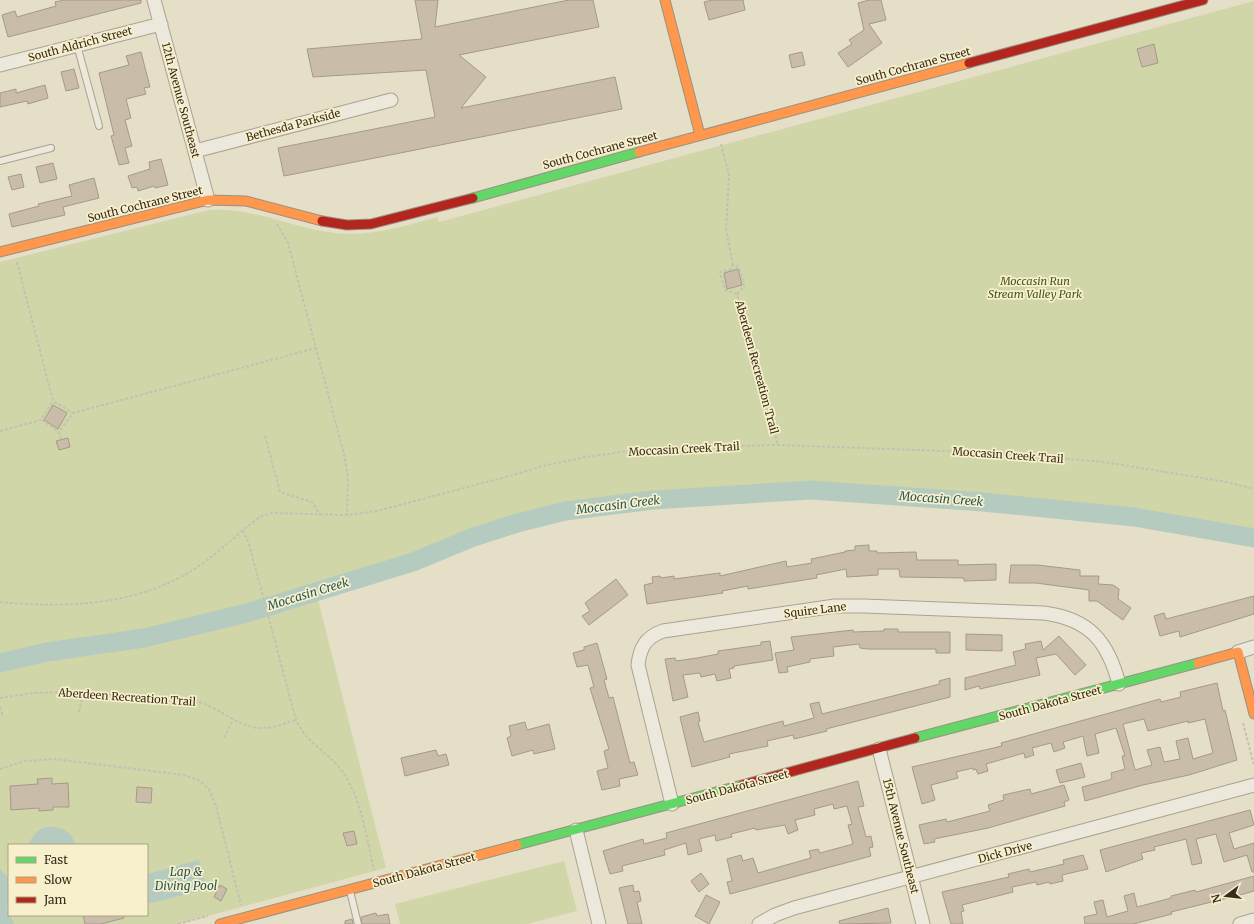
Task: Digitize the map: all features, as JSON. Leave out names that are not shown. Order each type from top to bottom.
[{"type":"street","name":"12th Avenue Southeast","points":[[154,0],[208,200]]},
{"type":"street","points":[[665,0],[700,135]]},
{"type":"street","name":"South Cochrane Street","points":[[0,252],[208,200],[246,201],[310,219],[339,224],[371,224],[399,218],[718,130],[1203,0]]},
{"type":"street","name":"South Aldrich Street","points":[[0,65],[161,24]]},
{"type":"street","name":"Bethesda Parkside","points":[[195,151],[391,100]]},
{"type":"street","name":"Squire Lane","points":[[672,804],[638,665],[639,655],[648,638],[663,631],[835,606],[1044,613],[1072,619],[1094,634],[1110,656],[1119,684]]},
{"type":"street","name":"South Dakota Street","points":[[220,924],[879,749],[1254,647]]},
{"type":"street","points":[[1238,652],[1254,714]]},
{"type":"street","name":"15th Avenue Southeast","points":[[879,749],[923,924]]},
{"type":"street","name":"Dick Drive","points":[[759,924],[775,915],[794,908],[1254,785]]},
{"type":"street","points":[[576,830],[600,924]]},
{"type":"street","points":[[266,912],[269,924]]},
{"type":"street","points":[[1240,924],[1254,920]]},
{"type":"lane","points":[[77,45],[99,126]]},
{"type":"lane","points":[[0,161],[52,148]]},
{"type":"lane","points":[[349,890],[358,924]]},
{"type":"path","name":"Aberdeen Recreation Trail","points":[[718,130],[729,175],[726,230],[733,264],[739,268],[744,286],[737,294],[778,445]]},
{"type":"path","points":[[277,209],[277,226],[288,243],[346,466],[347,515]]},
{"type":"path","points":[[14,249],[53,401],[73,413]]},
{"type":"path","points":[[733,264],[731,269],[720,272],[725,290],[737,294]]},
{"type":"path","points":[[59,432],[73,413],[316,348]]},
{"type":"path","points":[[0,431],[41,420],[53,401]]},
{"type":"path","points":[[41,420],[59,432],[61,440]]},
{"type":"path","points":[[265,436],[280,492],[312,502],[320,515]]},
{"type":"path","name":"Moccasin Creek Trail","points":[[0,602],[64,605],[139,594],[185,575],[260,517],[272,513],[347,515],[378,511],[542,466],[586,457],[649,448],[778,445],[1010,453],[1104,462],[1227,482],[1254,489]]},
{"type":"path","points":[[243,530],[256,570],[296,720],[305,737],[332,760],[350,783],[355,796],[375,872]]},
{"type":"path","name":"Aberdeen Recreation Trail","points":[[0,698],[45,692],[195,701],[204,703],[246,726],[264,728],[296,720]]},
{"type":"path","points":[[79,712],[82,694]]},
{"type":"path","points":[[0,707],[3,717]]},
{"type":"path","points":[[224,738],[233,719]]},
{"type":"path","points":[[0,769],[25,761],[54,759],[184,775],[199,780],[209,789],[216,806],[242,907]]},
{"type":"green space","name":"Moccasin Run Stream Valley Park","points":[[1254,1],[1254,538],[1134,517],[983,502],[811,490],[653,500],[565,511],[517,523],[471,538],[413,562],[316,592],[386,868],[178,924],[0,924],[0,262],[209,210],[241,212],[303,227],[348,234],[387,230],[437,217],[439,222]]},
{"type":"green space","points":[[564,861],[577,911],[527,924],[400,924],[395,904]]},
{"type":"water","points":[[45,827],[60,828],[68,832],[75,844],[28,844],[37,831]]},
{"type":"water","name":"Lap & Diving Pool","points":[[199,860],[207,889],[148,904],[148,874]]},
{"type":"water","points":[[0,869],[8,877],[8,905],[6,906],[8,916],[10,916],[14,924],[0,924]]},
{"type":"building","points":[[64,0],[141,0],[141,3],[8,37],[2,15],[15,11],[17,17],[56,6],[55,2]]},
{"type":"building","points":[[415,0],[438,0],[435,27],[569,0],[593,0],[599,27],[459,55],[486,77],[461,108],[615,77],[622,109],[284,176],[278,148],[435,117],[426,70],[313,77],[307,49],[422,39]]},
{"type":"building","points":[[712,0],[743,0],[745,10],[709,20],[704,2]]},
{"type":"building","points":[[869,0],[881,0],[886,20],[869,24],[882,43],[848,67],[838,53],[852,44],[849,40],[864,30],[858,3]]},
{"type":"building","points":[[1154,44],[1158,63],[1142,67],[1137,49]]},
{"type":"building","points":[[141,52],[150,87],[144,88],[146,94],[126,99],[131,118],[125,120],[132,146],[125,148],[129,163],[119,165],[111,136],[114,135],[99,73],[129,65],[126,56]]},
{"type":"building","points":[[802,52],[805,65],[792,68],[789,55]]},
{"type":"building","points":[[74,69],[79,88],[66,91],[61,72]]},
{"type":"building","points":[[45,85],[48,98],[28,104],[27,101],[0,107],[0,93],[16,89],[16,93]]},
{"type":"building","points":[[161,159],[168,185],[155,188],[154,186],[138,191],[137,187],[132,188],[128,176],[150,169],[149,162]]},
{"type":"building","points":[[53,163],[57,179],[40,183],[36,167]]},
{"type":"building","points":[[21,174],[24,187],[12,190],[8,177]]},
{"type":"building","points":[[94,178],[99,198],[63,207],[65,215],[12,227],[9,214],[39,206],[38,204],[72,196],[69,185]]},
{"type":"building","points":[[738,269],[742,285],[727,289],[724,273]]},
{"type":"building","points":[[53,405],[67,413],[58,429],[44,420]]},
{"type":"building","points":[[68,438],[70,447],[59,450],[56,441]]},
{"type":"building","points":[[869,545],[869,551],[877,551],[877,553],[916,552],[917,560],[958,560],[958,565],[996,564],[996,580],[964,581],[964,578],[900,577],[899,569],[878,569],[878,575],[847,577],[846,569],[816,575],[817,578],[748,589],[748,586],[722,591],[723,593],[647,604],[644,585],[653,583],[652,577],[660,576],[661,578],[674,576],[674,579],[720,573],[720,576],[786,561],[787,567],[812,563],[811,559],[855,550],[855,546]]},
{"type":"building","points":[[1011,565],[1037,565],[1080,570],[1080,576],[1099,576],[1098,584],[1113,585],[1119,589],[1118,599],[1131,608],[1123,620],[1097,601],[1089,601],[1089,590],[1036,583],[1009,583]]},
{"type":"building","points":[[616,579],[628,595],[589,625],[582,616],[590,611],[585,603]]},
{"type":"building","points":[[1254,596],[1254,614],[1180,637],[1179,631],[1160,636],[1154,616],[1164,613],[1166,619]]},
{"type":"building","points":[[884,629],[898,629],[898,632],[950,632],[950,653],[936,653],[936,649],[868,649],[860,648],[859,644],[833,647],[834,656],[810,659],[810,662],[787,667],[788,672],[779,673],[775,653],[794,650],[791,637],[853,630],[853,632],[884,631]]},
{"type":"building","points":[[966,634],[1002,635],[1002,651],[966,650]]},
{"type":"building","points":[[1059,636],[1086,665],[1075,675],[1056,654],[1036,658],[1040,675],[980,689],[979,686],[965,690],[965,678],[1016,665],[1013,652],[1026,649],[1025,644],[1041,641],[1043,650]]},
{"type":"building","points":[[770,641],[773,660],[734,666],[734,668],[729,669],[731,678],[717,681],[715,674],[701,677],[700,673],[683,675],[688,697],[673,701],[665,659],[675,658],[676,661],[697,658],[718,654],[718,651],[761,645],[761,642]]},
{"type":"building","points":[[597,643],[607,679],[604,680],[609,698],[613,697],[630,763],[634,762],[638,775],[619,779],[620,786],[602,790],[597,771],[608,768],[604,751],[609,749],[590,688],[594,687],[588,665],[577,667],[573,653],[584,650],[584,647]]},
{"type":"building","points":[[950,678],[950,697],[826,729],[827,731],[794,739],[793,735],[767,741],[768,746],[729,754],[730,757],[692,767],[680,717],[698,712],[700,721],[698,722],[704,742],[783,721],[784,726],[814,718],[810,704],[819,702],[822,714],[940,684],[939,681]]},
{"type":"building","points":[[1217,683],[1223,711],[1225,710],[1237,760],[1189,775],[1143,785],[1085,801],[1082,787],[1109,780],[1112,778],[1111,773],[1125,769],[1122,756],[1125,756],[1116,728],[1095,734],[1099,753],[1087,756],[1083,736],[1063,742],[1065,748],[1054,752],[1051,743],[1032,748],[1034,755],[1025,758],[1024,753],[986,764],[988,771],[978,774],[976,769],[973,770],[973,768],[956,772],[958,778],[931,785],[935,800],[922,804],[912,767],[1002,746],[1001,743],[1160,699],[1161,702],[1181,697],[1180,692]],"holes":[[[1144,719],[1148,731],[1188,721],[1188,723],[1205,719],[1213,753],[1193,759],[1188,738],[1176,741],[1180,759],[1164,762],[1160,747],[1147,750],[1152,765],[1135,770],[1123,724]]]},
{"type":"building","points":[[525,722],[527,730],[549,724],[555,749],[534,754],[533,750],[512,756],[507,738],[511,736],[509,726]]},
{"type":"building","points":[[436,750],[438,756],[446,754],[449,765],[405,776],[401,758]]},
{"type":"building","points":[[1081,763],[1085,777],[1060,783],[1056,770]]},
{"type":"building","points":[[52,778],[52,784],[68,783],[69,807],[53,807],[53,810],[39,811],[39,808],[11,810],[10,786],[38,784],[37,779]]},
{"type":"building","points":[[858,781],[864,806],[858,807],[866,837],[871,836],[873,847],[869,848],[871,856],[730,894],[727,882],[732,881],[727,859],[741,855],[743,861],[753,858],[758,873],[811,858],[809,851],[818,849],[820,853],[853,844],[848,825],[852,824],[847,806],[834,809],[833,804],[814,809],[815,815],[795,820],[798,830],[788,834],[785,825],[756,830],[755,828],[731,834],[732,837],[716,841],[715,835],[699,839],[702,851],[688,855],[686,843],[664,850],[665,855],[622,866],[623,871],[610,874],[603,851],[643,839],[644,844],[667,838],[666,833]]},
{"type":"building","points":[[1064,785],[1069,800],[1064,802],[1065,806],[988,828],[934,839],[935,842],[924,844],[919,825],[946,819],[947,822],[990,811],[988,805],[1004,800],[1003,795],[1030,789],[1031,794]]},
{"type":"building","points":[[137,787],[152,788],[151,803],[136,802]]},
{"type":"building","points":[[1250,810],[1254,825],[1229,833],[1234,849],[1254,843],[1254,872],[1252,872],[1247,855],[1224,862],[1216,834],[1196,839],[1202,863],[1192,865],[1186,839],[1154,847],[1155,850],[1141,853],[1143,859],[1106,872],[1100,850]]},
{"type":"building","points":[[354,831],[357,844],[347,846],[343,833]]},
{"type":"building","points":[[1083,855],[1088,869],[1062,875],[1063,881],[1037,885],[1036,882],[1012,887],[1013,892],[962,905],[964,911],[961,912],[963,924],[951,924],[942,892],[1009,877],[1008,874],[1029,869],[1030,872],[1064,864],[1063,860]]},
{"type":"building","points":[[701,873],[709,884],[699,892],[691,881]]},
{"type":"building","points":[[1254,876],[1254,891],[1240,895],[1171,912],[1172,914],[1133,924],[1085,924],[1084,917],[1097,914],[1094,902],[1103,900],[1107,917],[1128,911],[1124,896],[1134,893],[1137,907],[1171,898],[1171,896],[1195,890],[1196,892]]},
{"type":"building","points":[[220,885],[227,889],[221,901],[214,897]]},
{"type":"building","points":[[633,885],[634,892],[639,891],[641,901],[637,902],[642,924],[628,924],[619,888]]},
{"type":"building","points":[[706,895],[720,902],[709,924],[695,916]]},
{"type":"building","points":[[888,908],[891,923],[840,924],[839,921]]},
{"type":"building","points":[[376,913],[377,916],[388,914],[390,924],[362,924],[361,917]]},
{"type":"building","points":[[83,916],[124,916],[124,918],[101,924],[85,924]]},
{"type":"building","points":[[352,919],[353,924],[345,924],[345,921]]},
{"type":"waterway","name":"Moccasin Creek","points":[[0,663],[47,652],[144,638],[247,613],[413,562],[471,538],[517,523],[565,511],[653,500],[811,490],[983,502],[1134,517],[1254,538]]},
{"type":"traffic: fast","points":[[473,198],[639,152]]},
{"type":"traffic: fast","points":[[915,738],[1198,663]]},
{"type":"traffic: fast","points":[[517,845],[742,785]]},
{"type":"traffic: slow","points":[[665,0],[700,135]]},
{"type":"traffic: slow","points":[[639,152],[969,63]]},
{"type":"traffic: slow","points":[[0,252],[208,200],[246,201],[322,221]]},
{"type":"traffic: slow","points":[[1198,663],[1238,652],[1254,714]]},
{"type":"traffic: slow","points":[[220,924],[517,845]]},
{"type":"traffic: jam","points":[[969,63],[1203,0]]},
{"type":"traffic: jam","points":[[322,221],[347,225],[371,224],[473,198]]},
{"type":"traffic: jam","points":[[742,785],[915,738]]}]
